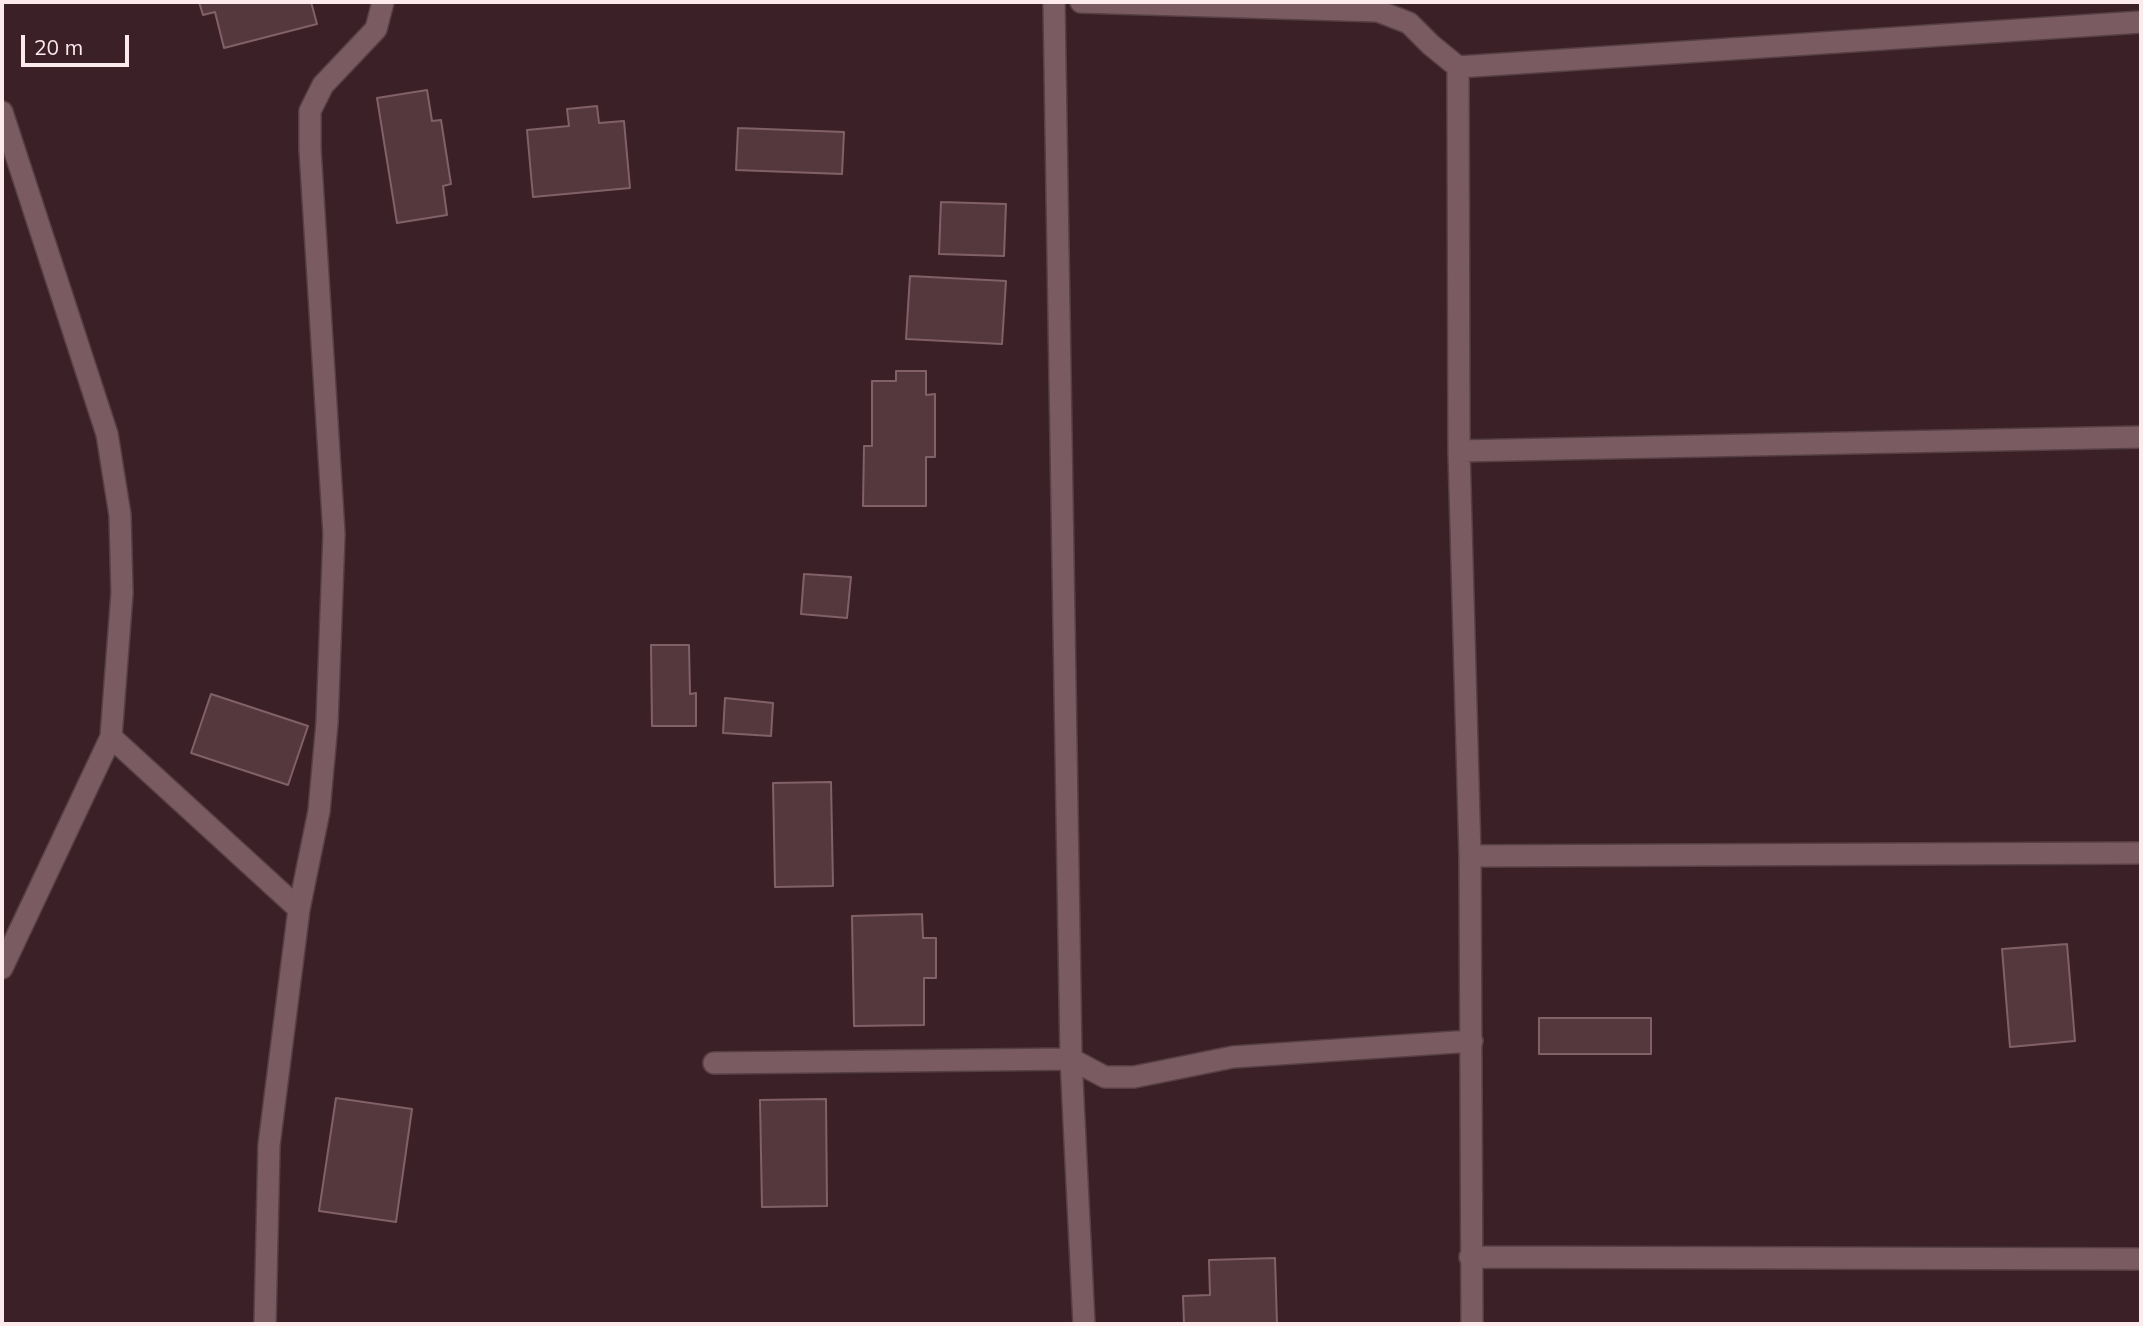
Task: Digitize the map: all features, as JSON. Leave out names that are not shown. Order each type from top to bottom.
[{"type":"street","points":[[265,1324],[269,1145],[299,909],[319,811],[327,723],[334,534],[310,149],[310,111],[323,85],[376,29],[383,2]]},
{"type":"street","points":[[1054,2],[1071,1059],[1084,1324]]},
{"type":"street","points":[[1081,2],[1378,11],[1409,23],[1430,45],[1458,67],[2141,22]]},
{"type":"street","points":[[1458,67],[1459,451],[1470,856],[1472,1324]]},
{"type":"street","points":[[2,111],[107,434],[120,515],[122,593],[111,737],[2,968]]},
{"type":"street","points":[[1459,451],[2141,437]]},
{"type":"street","points":[[111,737],[299,909]]},
{"type":"street","points":[[1470,856],[2141,853]]},
{"type":"street","points":[[713,1063],[1071,1059],[1105,1077],[1134,1077],[1233,1057],[1472,1041]]},
{"type":"street","points":[[1470,1257],[2141,1259]]},
{"type":"building","points":[[199,2],[311,2],[317,24],[224,48],[215,12],[203,15]]},
{"type":"building","points":[[427,90],[432,121],[441,120],[451,184],[443,186],[447,215],[397,223],[377,98]]},
{"type":"building","points":[[597,106],[599,123],[624,121],[630,188],[533,197],[527,130],[569,126],[567,109]]},
{"type":"building","points":[[738,128],[844,132],[842,174],[736,170]]},
{"type":"building","points":[[941,202],[1006,204],[1004,256],[939,254]]},
{"type":"building","points":[[910,276],[1006,281],[1002,344],[906,339]]},
{"type":"building","points":[[896,371],[926,371],[926,395],[935,394],[935,457],[926,457],[926,506],[863,506],[864,446],[872,446],[872,381],[896,381]]},
{"type":"building","points":[[804,574],[851,577],[847,618],[801,614]]},
{"type":"building","points":[[651,645],[689,645],[690,694],[696,693],[696,726],[652,726]]},
{"type":"building","points":[[211,694],[308,726],[288,785],[191,753]]},
{"type":"building","points":[[725,698],[773,703],[771,736],[723,733]]},
{"type":"building","points":[[831,782],[833,886],[775,887],[773,783]]},
{"type":"building","points":[[922,914],[923,938],[936,938],[936,978],[924,978],[924,1025],[854,1026],[852,916]]},
{"type":"building","points":[[2067,944],[2075,1041],[2010,1047],[2002,949]]},
{"type":"building","points":[[1539,1018],[1651,1018],[1651,1054],[1539,1054]]},
{"type":"building","points":[[336,1098],[412,1109],[396,1222],[319,1211]]},
{"type":"building","points":[[826,1099],[827,1206],[762,1207],[760,1100]]},
{"type":"building","points":[[1275,1258],[1277,1324],[1184,1324],[1183,1296],[1210,1295],[1209,1260]]}]
